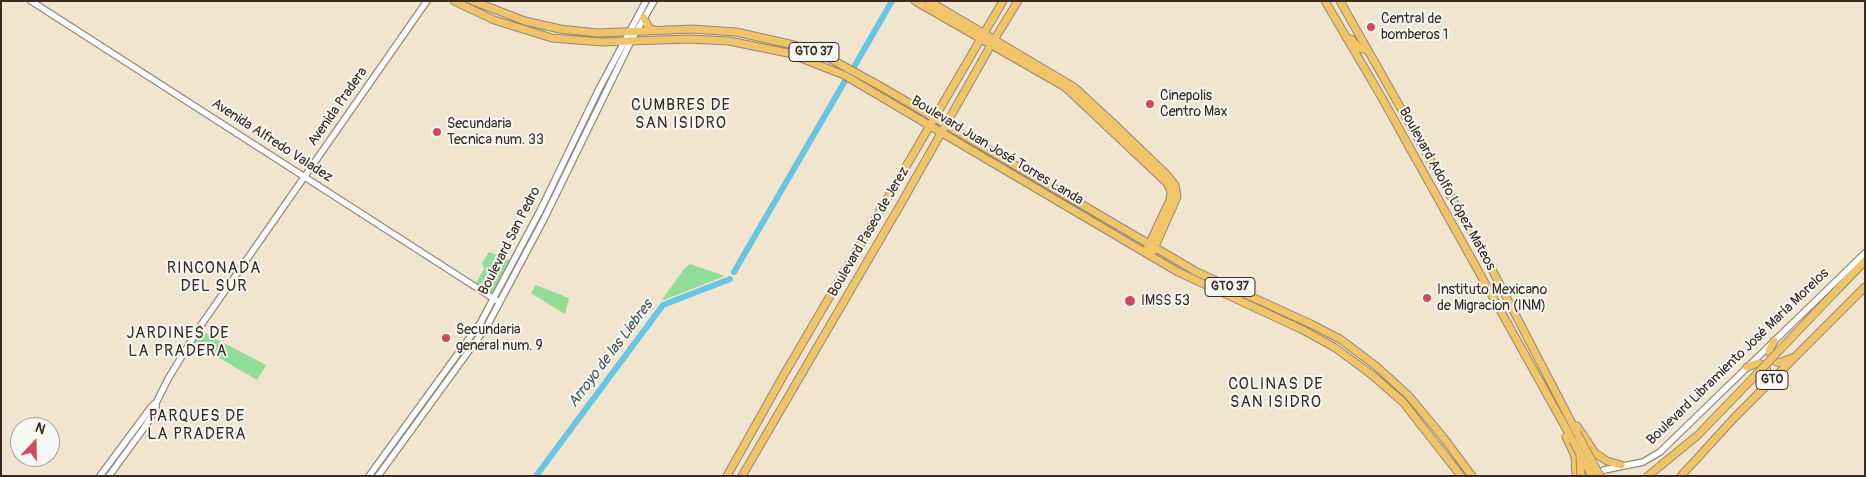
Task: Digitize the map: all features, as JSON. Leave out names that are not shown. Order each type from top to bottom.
[{"type":"main road","name":"Boulevard Juan José Torres Landa","points":[[454,1],[494,20],[552,38],[584,41],[714,39],[751,44],[788,53],[844,76],[1148,254],[1208,287],[1307,332],[1343,354],[1378,380],[1403,402],[1461,476]]},
{"type":"main road","name":"Boulevard Juan José Torres Landa","points":[[473,1],[546,27],[598,33],[692,29],[727,31],[751,34],[794,45],[829,58],[858,73],[1195,271],[1318,327],[1340,339],[1362,354],[1402,389],[1420,408],[1472,476]]},
{"type":"main road","points":[[915,1],[1068,83],[1105,115],[1168,175],[1177,191],[1176,204],[1148,254]]},
{"type":"main road","points":[[929,1],[982,36]]},
{"type":"main road","name":"Boulevard Paseo de Jerez","points":[[727,476],[782,378],[1003,1]]},
{"type":"main road","name":"Boulevard Paseo de Jerez","points":[[742,476],[1018,1]]},
{"type":"main road","name":"Boulevard Adolfo López Mateos","points":[[1325,1],[1382,98],[1592,476]]},
{"type":"main road","points":[[1330,1],[1354,44],[1359,48],[1367,50]]},
{"type":"main road","name":"Boulevard Adolfo López Mateos","points":[[1340,1],[1479,247],[1600,476]]},
{"type":"main road","points":[[644,18],[649,28],[658,31]]},
{"type":"main road","points":[[993,42],[1064,87],[1096,115],[1170,187],[1170,200],[1152,247]]},
{"type":"main road","points":[[971,55],[979,55],[982,61]]},
{"type":"main road","points":[[1096,115],[1101,117],[1105,115]]},
{"type":"main road","points":[[902,176],[903,182],[908,186],[911,185]]},
{"type":"main road","name":"GTO","points":[[1648,476],[1698,436],[1865,261]]},
{"type":"main road","name":"GTO","points":[[1681,476],[1692,462],[1865,287]]},
{"type":"main road","points":[[1526,336],[1589,445],[1595,453],[1607,461],[1621,466]]},
{"type":"main road","points":[[1774,341],[1769,351],[1771,358],[1775,362],[1782,362],[1796,356]]},
{"type":"main road","points":[[1519,342],[1524,357],[1571,445],[1586,465],[1593,465],[1595,453]]},
{"type":"main road","points":[[1746,367],[1758,363],[1766,367],[1768,375],[1766,386]]},
{"type":"main road","points":[[782,378],[791,378],[795,382]]},
{"type":"main road","points":[[1571,445],[1576,463],[1576,476]]},
{"type":"main road","points":[[742,451],[758,448]]},
{"type":"main road","points":[[1580,454],[1581,476]]},
{"type":"main road","points":[[736,461],[752,458]]},
{"type":"street","name":"Avenida Alfredo Valadez","points":[[31,1],[497,301]]},
{"type":"street","name":"Avenida Pradera","points":[[100,476],[156,403],[199,328],[427,1]]},
{"type":"street","name":"Boulevard San Pedro","points":[[378,476],[474,345],[646,1]]},
{"type":"street","name":"Boulevard San Pedro","points":[[632,32],[644,18],[654,1]]},
{"type":"street","name":"Boulevard San Pedro","points":[[518,259],[555,198],[627,41]]},
{"type":"street","points":[[548,194],[555,198]]},
{"type":"street","name":"Boulevard Libramiento José María Morelos","points":[[1592,476],[1604,470],[1643,462],[1660,452],[1865,252]]},
{"type":"street","name":"Boulevard San Pedro","points":[[369,476],[497,301]]},
{"type":"street","name":"Avenida Pradera","points":[[109,476],[144,428],[156,408],[156,403]]},
{"type":"green space","points":[[489,252],[511,261],[494,294],[476,283],[484,269],[482,263]]},
{"type":"green space","points":[[690,264],[725,276],[661,301],[684,269]]},
{"type":"green space","points":[[536,285],[569,298],[565,314],[531,293]]},
{"type":"green space","points":[[201,331],[266,365],[257,380],[194,343]]},
{"type":"waterway","name":"Arroyo de las Liebres","points":[[854,67],[892,1]]},
{"type":"waterway","name":"Arroyo de las Liebres","points":[[734,272],[845,81]]},
{"type":"waterway","name":"Arroyo de las Liebres","points":[[536,476],[663,305],[730,279]]},
{"type":"place","name":"Central de bomberos 1","points":[[1371,27]]},
{"type":"place","name":"Cinepolis Centro Max","points":[[1150,104]]},
{"type":"place","name":"Secundaria Tecnica num. 33","points":[[437,132]]},
{"type":"place","name":"Instituto Mexicano de Migracion (INM)","points":[[1427,298]]},
{"type":"place","name":"IMSS 53","points":[[1130,301]]},
{"type":"place","name":"Secundaria general num. 9","points":[[446,338]]},
{"type":"district","name":"CUMBRES DE SAN ISIDRO","points":[[681,115]]},
{"type":"district","name":"RINCONADA DEL SUR","points":[[214,278]]},
{"type":"district","name":"JARDINES DE LA PRADERA","points":[[178,343]]},
{"type":"district","name":"COLINAS DE SAN ISIDRO","points":[[1276,394]]},
{"type":"district","name":"PARQUES DE LA PRADERA","points":[[197,426]]}]
